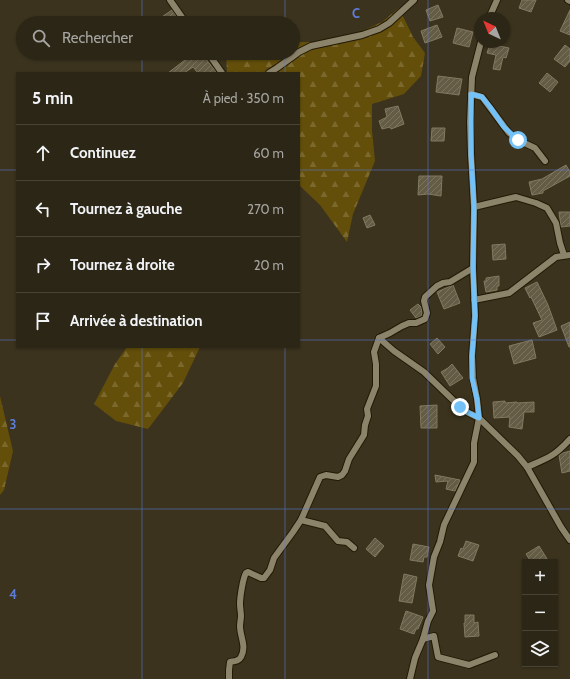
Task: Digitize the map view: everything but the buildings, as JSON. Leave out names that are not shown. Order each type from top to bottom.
[{"type":"street","points":[[170,0],[181,16]]},
{"type":"street","points":[[300,52],[311,46],[362,35],[379,29],[389,24],[414,0]]},
{"type":"street","points":[[492,12],[497,0]]},
{"type":"street","points":[[410,679],[415,658],[433,611],[429,586],[434,557],[440,542],[444,525],[465,478],[474,462],[474,443],[479,418],[477,399],[472,378],[475,316],[471,94],[472,77],[479,48]]},
{"type":"street","points":[[213,60],[221,72]]},
{"type":"street","points":[[271,72],[288,60]]},
{"type":"street","points":[[471,94],[482,97],[509,132],[518,140],[535,148],[545,161]]},
{"type":"street","points":[[474,207],[516,197],[547,208],[556,223],[560,243],[567,255],[556,257],[509,293],[474,300]]},
{"type":"street","points":[[229,679],[230,662],[237,661],[241,658],[244,649],[244,641],[240,627],[240,603],[243,589],[243,579],[248,572],[264,578],[270,570],[274,558],[301,520],[320,477],[326,475],[338,477],[345,471],[349,459],[364,435],[368,416],[367,409],[376,386],[376,364],[374,352],[379,338],[409,323],[416,324],[425,319],[427,313],[424,301],[425,297],[437,286],[450,282],[473,268]]},
{"type":"street","points":[[379,338],[394,351],[424,372],[467,412],[479,418],[501,439],[527,467],[560,527],[570,540]]},
{"type":"street","points":[[527,467],[549,458],[560,450],[570,439]]},
{"type":"street","points":[[301,520],[325,526],[338,540],[347,542],[354,548]]},
{"type":"street","points":[[423,639],[434,636],[438,657],[469,665],[495,656]]},
{"type":"green space","points":[[399,8],[413,37],[425,53],[421,76],[404,94],[372,104],[372,130],[375,161],[353,214],[347,242],[320,205],[300,186],[300,72],[227,72],[226,60],[300,60],[300,42],[337,42],[382,22]]},
{"type":"green space","points":[[126,348],[200,348],[183,383],[148,429],[116,421],[94,404],[115,364]]},
{"type":"green space","points":[[0,396],[13,451],[4,490],[0,495]]},
{"type":"route","points":[[460,407],[479,418],[477,399],[472,378],[475,316],[473,268],[474,207],[470,122],[471,94],[482,97],[504,127],[518,140]]}]
